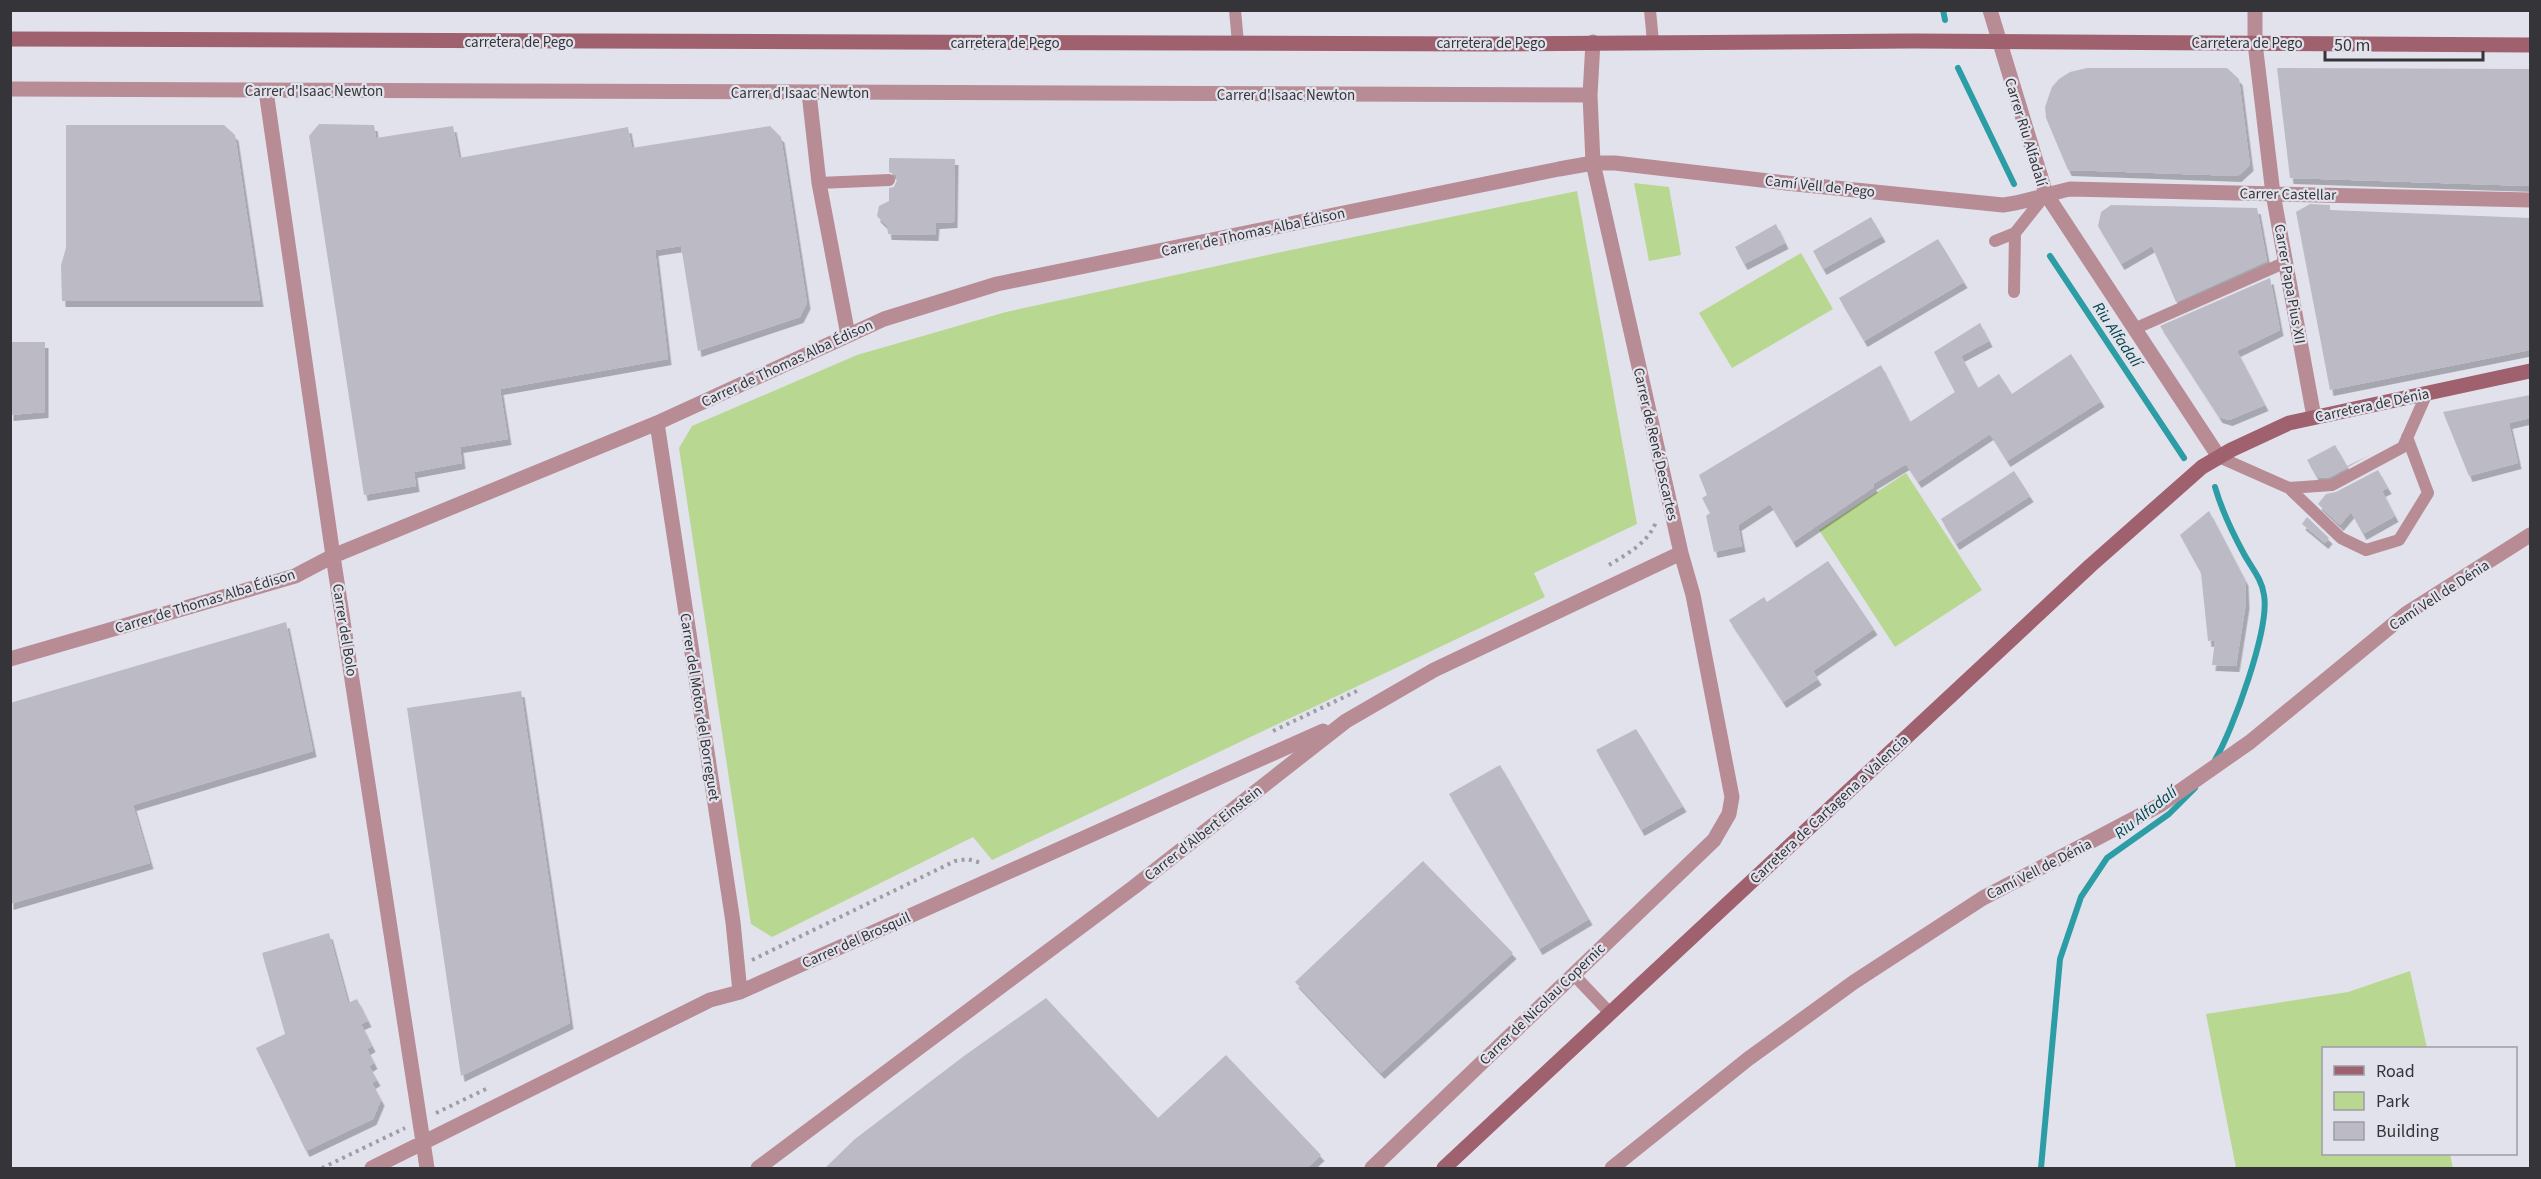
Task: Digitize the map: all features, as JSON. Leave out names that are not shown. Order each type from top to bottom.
[{"type":"main road","name":"carretera de Pego","points":[[10,39],[1238,43],[1999,42]]},
{"type":"main road","name":"Carretera de Pego","points":[[1999,42],[2530,45]]},
{"type":"main road","name":"Carretera de Dénia","points":[[2219,457],[2289,423],[2530,371]]},
{"type":"main road","name":"Carretera de Cartagena a Valencia","points":[[1444,1168],[2090,566],[2186,480],[2219,457]]},
{"type":"street","name":"Carrer Riu Alfadalí","points":[[1990,10],[2046,195],[2219,457]]},
{"type":"street","name":"Carrer Papa Pius XII","points":[[2254,10],[2254,43],[2273,194],[2314,417]]},
{"type":"street","name":"Carrer de René Descartes","points":[[1593,42],[1590,94],[1593,163],[1681,553],[1693,595],[1732,797],[1729,814],[1714,840]]},
{"type":"street","name":"Carrer d'Isaac Newton","points":[[10,89],[1590,94]]},
{"type":"street","name":"Carrer del Bolo","points":[[266,91],[333,556],[428,1168]]},
{"type":"street","points":[[809,93],[819,183],[848,335]]},
{"type":"street","name":"Camí Vell de Pego","points":[[1593,163],[2003,204],[2029,202],[2046,195]]},
{"type":"street","name":"Carrer de Thomas Alba Édison","points":[[10,659],[295,576],[333,556],[657,423],[884,319],[997,284],[1593,163]]},
{"type":"street","name":"Carrer Castellar","points":[[2046,195],[2070,189],[2530,200]]},
{"type":"street","name":"Carrer del Motor del Borreguet","points":[[657,423],[733,922],[740,992]]},
{"type":"street","name":"Camí Vell de Dénia","points":[[1612,1168],[1748,1059],[1854,982],[1983,898],[2110,832],[2169,798],[2250,742],[2407,613],[2530,535]]},
{"type":"street","name":"Carrer d'Albert Einstein","points":[[758,1168],[1134,887],[1346,721],[1434,670],[1681,553]]},
{"type":"street","name":"Carrer del Brosquil","points":[[372,1168],[710,1000],[740,992],[1346,721]]},
{"type":"street","name":"Carrer de Nicolau Copernic","points":[[1372,1168],[1714,840]]},
{"type":"lane","points":[[1235,10],[1238,43]]},
{"type":"lane","points":[[1650,10],[1653,42]]},
{"type":"lane","points":[[819,183],[889,180]]},
{"type":"lane","points":[[1995,241],[2015,233],[2046,195]]},
{"type":"lane","points":[[2014,292],[2015,233]]},
{"type":"lane","points":[[2134,329],[2286,262]]},
{"type":"lane","points":[[2289,488],[2332,485],[2403,447],[2427,393]]},
{"type":"lane","points":[[2219,457],[2289,488],[2341,538],[2366,550],[2398,540],[2428,493],[2407,437]]},
{"type":"lane","points":[[1572,974],[1610,1013]]},
{"type":"path","points":[[1607,566],[1639,545],[1653,529],[1657,518]]},
{"type":"path","points":[[1271,733],[1366,687]]},
{"type":"path","points":[[736,968],[955,861],[967,859],[985,864]]},
{"type":"path","points":[[322,1168],[495,1085]]},
{"type":"green space","points":[[1634,183],[1669,187],[1681,255],[1649,261]]},
{"type":"green space","points":[[1577,191],[1637,524],[1534,573],[1545,597],[992,860],[973,837],[772,937],[751,924],[679,448],[692,426],[857,355],[1006,312]]},
{"type":"green space","points":[[1801,253],[1833,309],[1732,368],[1699,313]]},
{"type":"green space","points":[[1906,473],[1982,590],[1895,647],[1819,530]]},
{"type":"green space","points":[[2410,971],[2427,1047],[2322,1047],[2322,1155],[2450,1155],[2453,1168],[2236,1168],[2206,1014],[2348,992]]},
{"type":"building","points":[[2087,68],[2227,68],[2239,79],[2250,165],[2238,176],[2068,170],[2046,118],[2045,107],[2052,87],[2059,79],[2070,72]]},
{"type":"building","points":[[2277,68],[2530,69],[2530,186],[2290,178]]},
{"type":"building","points":[[319,124],[374,125],[376,138],[453,126],[459,158],[628,127],[632,148],[770,126],[781,137],[807,303],[800,317],[698,351],[681,246],[655,250],[668,359],[500,389],[508,439],[460,447],[462,463],[414,472],[416,486],[364,495],[309,136]]},
{"type":"building","points":[[66,125],[224,125],[235,135],[260,301],[62,301],[61,265],[66,248]]},
{"type":"building","points":[[889,158],[955,159],[954,222],[936,223],[935,235],[888,234],[887,226],[877,216],[879,206],[889,201],[889,188],[894,187],[897,180],[896,175],[889,172]]},
{"type":"building","points":[[2310,204],[2330,205],[2330,210],[2530,218],[2530,350],[2330,390],[2296,212]]},
{"type":"building","points":[[2111,205],[2257,208],[2267,261],[2176,302],[2152,246],[2121,264],[2098,226],[2101,212]]},
{"type":"building","points":[[1871,217],[1882,236],[1823,269],[1813,251]]},
{"type":"building","points":[[1776,224],[1785,243],[1744,264],[1735,247]]},
{"type":"building","points":[[1938,239],[1964,282],[1864,341],[1839,298]]},
{"type":"building","points":[[2270,278],[2280,330],[2237,351],[2265,405],[2229,420],[2219,417],[2160,326]]},
{"type":"building","points":[[1980,323],[1989,341],[1961,356],[1978,388],[1999,374],[2012,394],[2071,354],[2101,401],[2007,461],[1990,434],[1918,482],[1906,464],[1873,484],[1874,487],[1793,542],[1770,504],[1738,525],[1742,546],[1714,552],[1706,516],[1710,513],[1702,498],[1707,495],[1699,475],[1881,365],[1910,422],[1955,392],[1934,352]]},
{"type":"building","points":[[10,342],[45,342],[45,412],[10,415]]},
{"type":"building","points":[[2530,395],[2530,418],[2509,423],[2518,463],[2469,476],[2443,412]]},
{"type":"building","points":[[2335,445],[2347,466],[2370,455],[2330,477],[2317,478],[2307,460]]},
{"type":"building","points":[[2378,470],[2388,488],[2382,491],[2395,516],[2363,534],[2351,512],[2340,525],[2318,504],[2326,494],[2336,492]]},
{"type":"building","points":[[2014,471],[2030,496],[1956,544],[1941,519]]},
{"type":"building","points":[[2209,511],[2245,580],[2246,603],[2236,666],[2212,665],[2215,640],[2208,641],[2201,573],[2180,535]]},
{"type":"building","points":[[2307,517],[2329,538],[2325,543],[2302,524]]},
{"type":"building","points":[[1828,561],[1874,629],[1813,671],[1818,679],[1783,702],[1729,620],[1764,597],[1767,602]]},
{"type":"building","points":[[286,622],[313,751],[133,805],[150,863],[10,904],[10,703]]},
{"type":"building","points":[[521,691],[570,1023],[461,1076],[407,708]]},
{"type":"building","points":[[1636,729],[1683,806],[1641,830],[1596,750]]},
{"type":"building","points":[[1500,765],[1589,919],[1539,949],[1449,794]]},
{"type":"building","points":[[1423,861],[1513,953],[1381,1073],[1295,982]]},
{"type":"building","points":[[329,933],[348,1003],[357,999],[368,1021],[361,1024],[372,1046],[367,1049],[374,1063],[369,1066],[377,1080],[372,1083],[381,1100],[373,1119],[306,1151],[256,1048],[285,1034],[262,953]]},
{"type":"building","points":[[1046,998],[1158,1118],[1226,1055],[1321,1155],[1307,1168],[825,1168],[855,1139],[964,1056]]},
{"type":"waterway","name":"Riu Alfadalí","points":[[1943,10],[1945,20]]},
{"type":"waterway","name":"Riu Alfadalí","points":[[1958,68],[2014,184]]},
{"type":"waterway","name":"Riu Alfadalí","points":[[2050,256],[2184,458]]},
{"type":"waterway","name":"Riu Alfadalí","points":[[2215,487],[2231,529],[2256,573],[2264,595],[2264,610],[2256,654],[2240,703],[2215,760]]},
{"type":"waterway","name":"Riu Alfadalí","points":[[2041,1168],[2060,959],[2081,897],[2107,858],[2169,814],[2195,788]]}]
